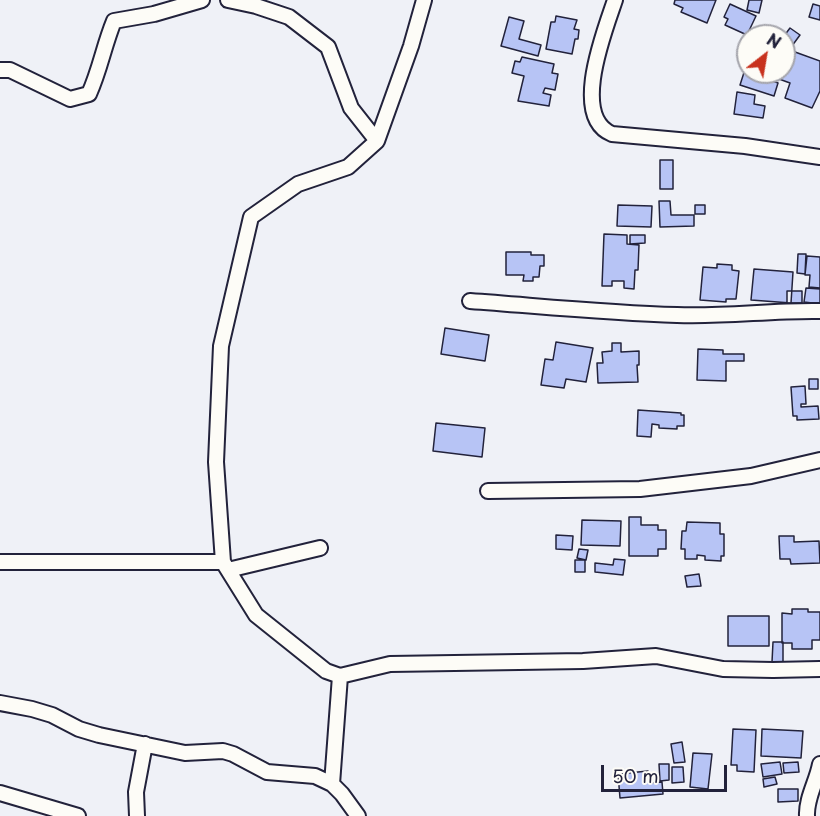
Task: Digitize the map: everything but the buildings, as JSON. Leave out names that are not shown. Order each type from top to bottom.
[{"type":"street","points":[[0,70],[10,70],[70,99],[89,94],[100,70],[104,47],[114,21],[154,14],[202,0]]},
{"type":"street","points":[[228,0],[289,17],[328,47],[351,108],[377,141]]},
{"type":"street","points":[[424,0],[408,55],[377,141],[348,167],[298,184],[251,217],[221,346],[216,462],[225,566],[256,615],[326,671],[340,676],[390,664],[583,661],[656,656],[723,669],[820,669]]},
{"type":"street","points":[[615,0],[593,70],[593,109],[598,125],[603,130],[612,134],[745,146],[820,157]]},
{"type":"street","points":[[470,301],[679,316],[820,311]]},
{"type":"street","points":[[489,491],[640,489],[751,476],[820,460]]},
{"type":"street","points":[[0,562],[225,566],[320,548]]},
{"type":"street","points":[[332,784],[340,676]]},
{"type":"street","points":[[0,704],[52,715],[78,729],[99,735],[185,753],[224,751],[267,772],[312,775],[332,784],[358,816]]},
{"type":"street","points":[[137,816],[136,792],[145,744]]},
{"type":"street","points":[[807,816],[809,798],[820,764]]},
{"type":"street","points":[[0,793],[78,816]]}]
